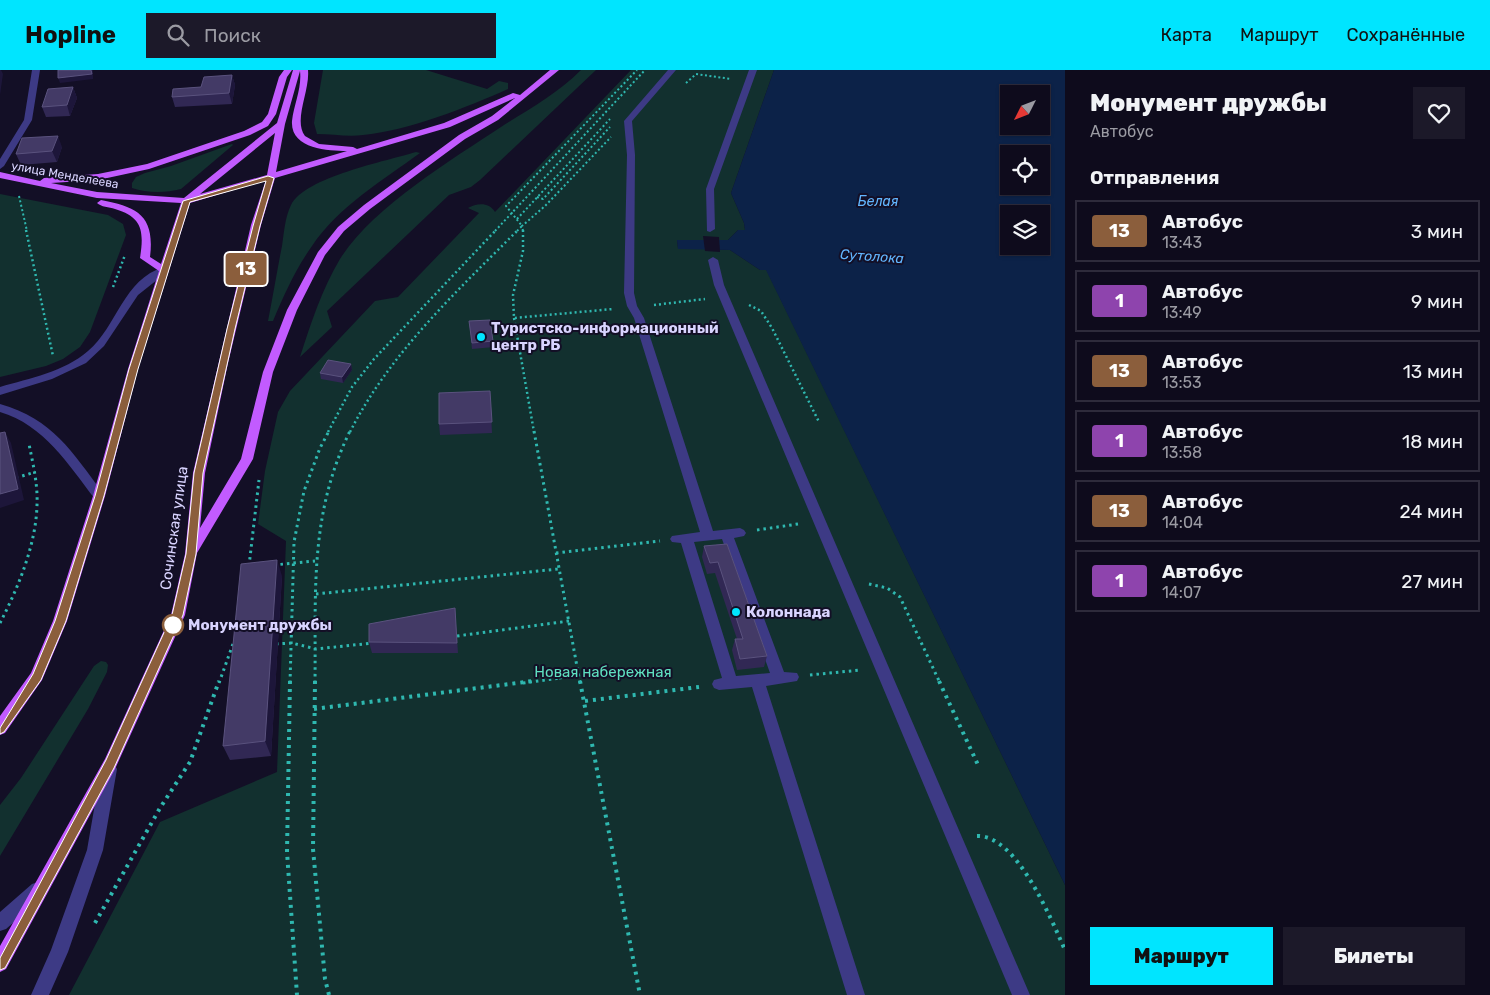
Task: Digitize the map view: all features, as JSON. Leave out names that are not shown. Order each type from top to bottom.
[{"type":"main road","points":[[31,182],[98,177],[149,166],[247,133],[265,124],[272,114],[283,76],[288,70]]},
{"type":"main road","name":"Сочинская улица","points":[[0,963],[110,764],[178,615],[191,554],[199,473],[223,363],[256,226],[271,178],[281,124],[296,70]]},
{"type":"main road","points":[[304,70],[306,79],[296,124],[299,136],[309,143],[334,149],[368,149]]},
{"type":"main road","points":[[191,554],[246,460],[268,372],[292,310],[321,254],[341,229],[367,207],[462,137],[495,118],[555,70]]},
{"type":"main road","name":"улица Менделеева","points":[[0,175],[97,195],[186,201],[271,178],[447,125],[538,84]]},
{"type":"main road","points":[[0,728],[37,676],[60,621],[99,496],[133,369],[186,201],[281,124]]},
{"type":"main road","points":[[31,182],[39,189],[121,207],[141,219],[147,234],[145,258],[164,270]]},
{"type":"street","points":[[0,166],[28,120],[36,70]]},
{"type":"street","points":[[672,70],[628,121],[631,155],[629,293],[632,306],[639,318],[708,536]]},
{"type":"street","points":[[710,229],[710,189],[754,70]]},
{"type":"street","points":[[713,260],[718,285],[1021,995]]},
{"type":"street","points":[[0,391],[69,368],[92,352],[106,336],[122,309],[144,282],[164,270]]},
{"type":"street","points":[[0,408],[28,417],[49,435],[99,496]]},
{"type":"street","points":[[733,533],[785,678],[725,684],[681,539],[708,536],[733,533]]},
{"type":"street","points":[[757,681],[856,995]]},
{"type":"street","points":[[40,995],[59,952],[95,850],[110,764]]},
{"type":"street","points":[[0,923],[42,887]]},
{"type":"path","points":[[637,70],[506,206],[522,226],[525,233],[513,297],[514,318],[558,569],[580,675],[640,995]]},
{"type":"path","points":[[297,995],[287,852],[287,770],[294,542],[304,491],[320,448],[352,388],[374,359],[483,245],[511,212],[645,70]]},
{"type":"path","points":[[688,82],[696,74],[749,82]]},
{"type":"path","points":[[517,219],[613,115]]},
{"type":"path","points":[[537,197],[543,199],[616,120],[628,121]]},
{"type":"path","points":[[329,995],[325,979],[313,849],[316,543],[325,494],[340,452],[358,414],[393,364],[431,320],[522,226],[546,206],[612,135]]},
{"type":"path","points":[[28,196],[18,194],[53,357]]},
{"type":"path","points":[[113,288],[126,253]]},
{"type":"path","points":[[660,304],[708,298]]},
{"type":"path","points":[[514,318],[612,309]]},
{"type":"path","points":[[788,361],[819,422]]},
{"type":"path","points":[[0,624],[32,541],[37,506],[34,472],[28,443],[22,438]]},
{"type":"path","points":[[9,480],[34,472]]},
{"type":"path","points":[[247,576],[259,480]]},
{"type":"path","points":[[733,533],[798,524]]},
{"type":"path","points":[[556,553],[681,539]]},
{"type":"path","points":[[267,565],[316,561]]},
{"type":"path","points":[[249,567],[258,566]]},
{"type":"path","points":[[316,594],[558,569]]},
{"type":"path","points":[[846,586],[871,584],[888,588],[900,597],[979,767]]},
{"type":"path","points":[[0,616],[5,614]]},
{"type":"path","points":[[457,636],[569,621]]},
{"type":"path","points":[[92,929],[160,808],[190,762],[234,639]]},
{"type":"path","points":[[268,645],[292,643],[316,649],[381,643]]},
{"type":"path","points":[[232,648],[241,647]]},
{"type":"path","points":[[785,678],[857,670]]},
{"type":"path","points":[[314,709],[580,675]]},
{"type":"path","points":[[549,679],[560,678]]},
{"type":"path","points":[[585,701],[725,684]]},
{"type":"path","points":[[954,838],[985,835],[1010,853],[1032,880],[1065,950]]},
{"type":"green space","points":[[323,70],[426,70],[487,89],[499,81],[508,83],[508,89],[456,110],[399,129],[357,136],[317,134],[314,123]]},
{"type":"green space","points":[[581,70],[596,70],[480,180],[471,187],[449,195],[327,311],[332,327],[300,357],[317,307],[328,282],[340,259],[354,240],[414,186],[459,154],[553,94]]},
{"type":"green space","name":"Новая набережная","points":[[631,70],[774,70],[731,193],[744,223],[745,230],[738,230],[728,240],[677,240],[678,248],[730,250],[760,270],[766,269],[1065,885],[1065,995],[69,995],[160,822],[277,772],[286,541],[258,524],[265,471],[278,412],[290,391],[375,301],[398,297],[479,213],[468,208],[483,204],[490,206],[495,212]]},
{"type":"green space","points":[[232,144],[181,189],[156,192],[132,188],[132,183],[136,177],[145,173],[171,166]]},
{"type":"green space","points":[[416,152],[420,153],[362,195],[323,232],[295,273],[273,321],[268,321],[286,220],[291,205],[299,195],[312,186],[348,171]]},
{"type":"green space","points":[[0,194],[108,215],[123,224],[126,235],[90,332],[80,347],[63,359],[46,366],[0,377]]},
{"type":"green space","points":[[101,661],[106,662],[108,665],[107,672],[88,709],[0,856],[0,805],[21,778],[94,666]]},
{"type":"water","name":"Белая","points":[[774,70],[1065,70],[1065,885],[766,270],[760,270],[730,250],[678,249],[677,240],[728,240],[738,230],[745,230],[744,223],[731,193]]},
{"type":"pier","points":[[703,236],[719,237],[720,252],[705,251]]},
{"type":"building","points":[[58,70],[91,70],[92,74],[58,78]]},
{"type":"building","points":[[232,75],[229,93],[172,97],[173,89],[201,87],[204,77]]},
{"type":"building","points":[[73,87],[67,105],[42,107],[48,89]]},
{"type":"building","points":[[58,136],[52,151],[16,154],[22,138]]},
{"type":"building","name":"Туристско-информационный центр РБ","points":[[490,320],[493,341],[472,343],[469,321]]},
{"type":"building","points":[[328,360],[351,364],[342,377],[320,373]]},
{"type":"building","points":[[490,391],[492,422],[439,424],[439,393]]},
{"type":"building","points":[[5,432],[18,489],[0,494],[0,433]]},
{"type":"building","points":[[727,544],[767,656],[740,659],[735,639],[743,639],[718,562],[710,563],[704,546]]},
{"type":"building","points":[[277,560],[265,741],[223,746],[241,564]]},
{"type":"building","points":[[455,608],[457,643],[369,642],[369,624]]},
{"type":"bus line","name":"13","points":[[0,728],[37,676],[60,621],[99,496],[133,369],[186,201],[271,178],[256,226],[199,473],[191,554],[178,615],[110,764],[0,963]]},
{"type":"place","name":"Туристско-информационный центр РБ","points":[[481,337]]},
{"type":"place","name":"Колоннада","points":[[736,612]]},
{"type":"place","name":"Монумент дружбы","points":[[173,625]]},
{"type":"water label","name":"Сутолока","points":[[872,256]]}]
